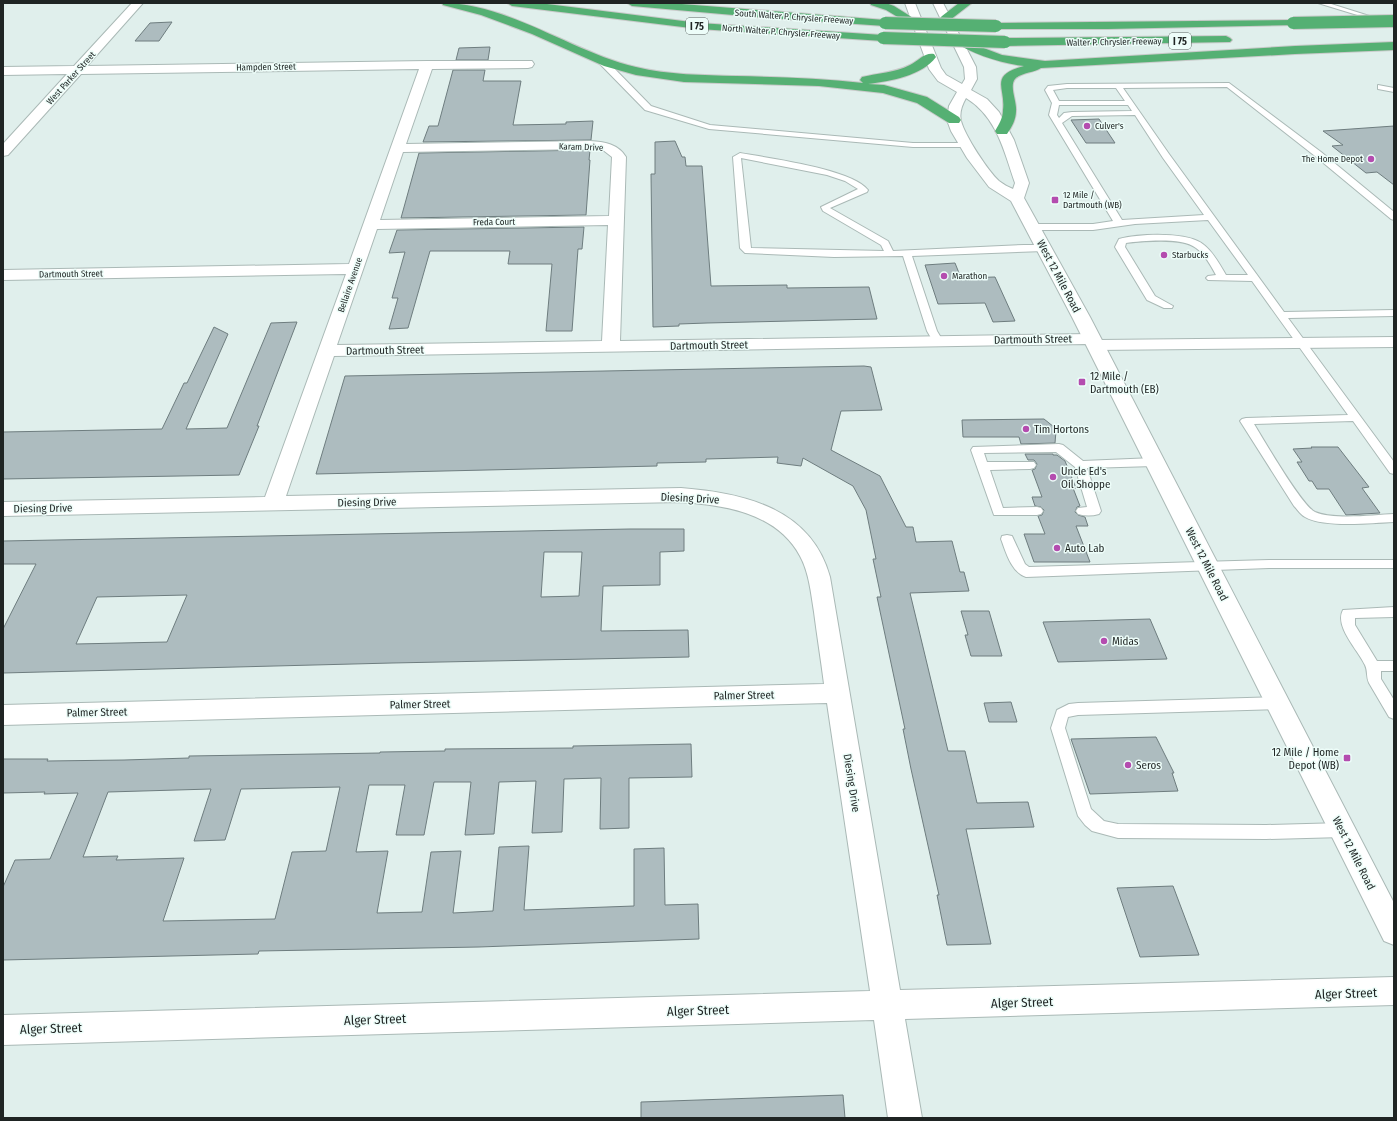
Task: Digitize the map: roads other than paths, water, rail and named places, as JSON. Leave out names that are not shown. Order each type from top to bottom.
[{"type":"highway","points":[[448,3],[485,13],[528,29],[602,61],[636,71],[666,76],[819,82],[884,89],[904,93],[922,100],[954,120]]},
{"type":"highway","name":"North Walter P. Chrysler Freeway","points":[[512,3],[706,27],[883,38]]},
{"type":"highway","name":"South Walter P. Chrysler Freeway","points":[[632,3],[768,15],[885,23]]},
{"type":"highway","points":[[875,3],[890,8],[920,26]]},
{"type":"highway","points":[[946,18],[955,10],[968,3]]},
{"type":"highway","name":"Walter P. Chrysler Freeway","points":[[885,23],[996,26],[1108,26],[1293,22],[1394,23]]},
{"type":"highway","name":"Walter P. Chrysler Freeway","points":[[883,38],[1005,42],[1236,40]]},
{"type":"highway","points":[[1284,39],[1394,38]]},
{"type":"highway","points":[[955,40],[1002,59],[1028,64],[1045,65],[1287,50],[1394,46]]},
{"type":"highway","points":[[819,82],[867,80],[887,77],[915,68],[930,57]]},
{"type":"highway","points":[[1002,131],[1006,126],[1010,114],[1010,99],[1006,85],[1007,79],[1010,75],[1016,72],[1045,65]]},
{"type":"street","name":"West Parker Street","points":[[3,152],[138,3]]},
{"type":"street","points":[[910,3],[920,26],[935,69],[942,78],[964,92],[982,102],[994,115],[1015,159],[1022,183],[1017,198],[994,184],[966,145],[958,131],[954,120],[955,106],[964,92],[972,73],[938,3]]},
{"type":"street","name":"Hampden Street","points":[[3,71],[427,65],[521,68],[521,60],[508,54]]},
{"type":"street","name":"Bellaire Avenue","points":[[273,504],[427,65]]},
{"type":"street","name":"Karam Drive","points":[[398,148],[590,145],[611,149],[617,153],[619,157],[612,346]]},
{"type":"street","name":"West 12 Mile Road","points":[[1017,198],[1209,567],[1394,932]]},
{"type":"street","name":"Freda Court","points":[[371,224],[616,220]]},
{"type":"street","name":"Dartmouth Street","points":[[3,275],[356,269]]},
{"type":"street","name":"Dartmouth Street","points":[[327,352],[938,341],[1302,343],[1394,342]]},
{"type":"street","name":"Diesing Drive","points":[[3,509],[681,495],[720,498],[758,509],[777,520],[792,532],[811,554],[822,592],[905,1118]]},
{"type":"street","name":"Palmer Street","points":[[3,715],[838,693]]},
{"type":"street","name":"Alger Street","points":[[3,1030],[1394,991]]},
{"type":"lane","points":[[1321,3],[1394,23]]},
{"type":"lane","points":[[602,61],[648,108],[709,126],[913,145],[966,145]]},
{"type":"lane","points":[[1119,223],[1079,156],[1057,123],[1053,115],[1056,103],[1049,90],[1051,88],[1067,86],[1229,85],[1318,154],[1394,217]]},
{"type":"lane","points":[[1118,86],[1280,315],[1394,470]]},
{"type":"lane","points":[[1381,87],[1394,90]]},
{"type":"lane","points":[[1056,103],[1131,103]]},
{"type":"lane","points":[[1057,123],[1067,115],[1072,114],[1137,112]]},
{"type":"lane","points":[[890,254],[885,243],[826,209],[825,207],[864,190],[857,184],[828,173],[740,155],[737,157],[745,248],[748,251],[890,254],[907,254],[1007,248],[1044,248]]},
{"type":"lane","points":[[1032,227],[1093,227],[1134,221],[1211,217]]},
{"type":"lane","points":[[1168,306],[1151,298],[1120,247],[1122,242],[1130,240],[1176,239],[1197,243],[1223,278]]},
{"type":"lane","points":[[907,254],[932,331],[938,341]]},
{"type":"lane","points":[[1210,278],[1255,278]]},
{"type":"lane","points":[[1280,315],[1394,313]]},
{"type":"lane","points":[[1356,418],[1246,421],[1298,503],[1310,514],[1324,518],[1394,518]]},
{"type":"lane","points":[[1037,512],[998,512],[983,466],[976,450],[1059,448],[1080,465],[1095,511],[1082,511]]},
{"type":"lane","points":[[1066,465],[1154,462]]},
{"type":"lane","points":[[983,466],[1030,466]]},
{"type":"lane","points":[[1007,539],[1020,567],[1026,572],[1269,564],[1394,564]]},
{"type":"lane","points":[[1394,612],[1348,613],[1348,625],[1372,666],[1374,678],[1394,713]]},
{"type":"lane","points":[[1372,666],[1394,666]]},
{"type":"lane","points":[[1278,703],[1069,710],[1062,714],[1058,728],[1084,811],[1091,822],[1104,829],[1118,831],[1266,832],[1343,830]]},
{"type":"place","name":"Culver's","points":[[1087,126]]},
{"type":"place","name":"The Home Depot","points":[[1371,159]]},
{"type":"place","name":"12 Mile / Dartmouth (WB)","points":[[1055,200]]},
{"type":"place","name":"Starbucks","points":[[1164,255]]},
{"type":"place","name":"Marathon","points":[[944,276]]},
{"type":"place","name":"12 Mile / Dartmouth (EB)","points":[[1082,382]]},
{"type":"place","name":"Tim Hortons","points":[[1026,429]]},
{"type":"place","name":"Uncle Ed's Oil Shoppe","points":[[1053,477]]},
{"type":"place","name":"Auto Lab","points":[[1057,548]]},
{"type":"place","name":"Midas","points":[[1104,641]]},
{"type":"place","name":"12 Mile / Home Depot (WB)","points":[[1347,758]]},
{"type":"place","name":"Seros","points":[[1128,765]]}]
